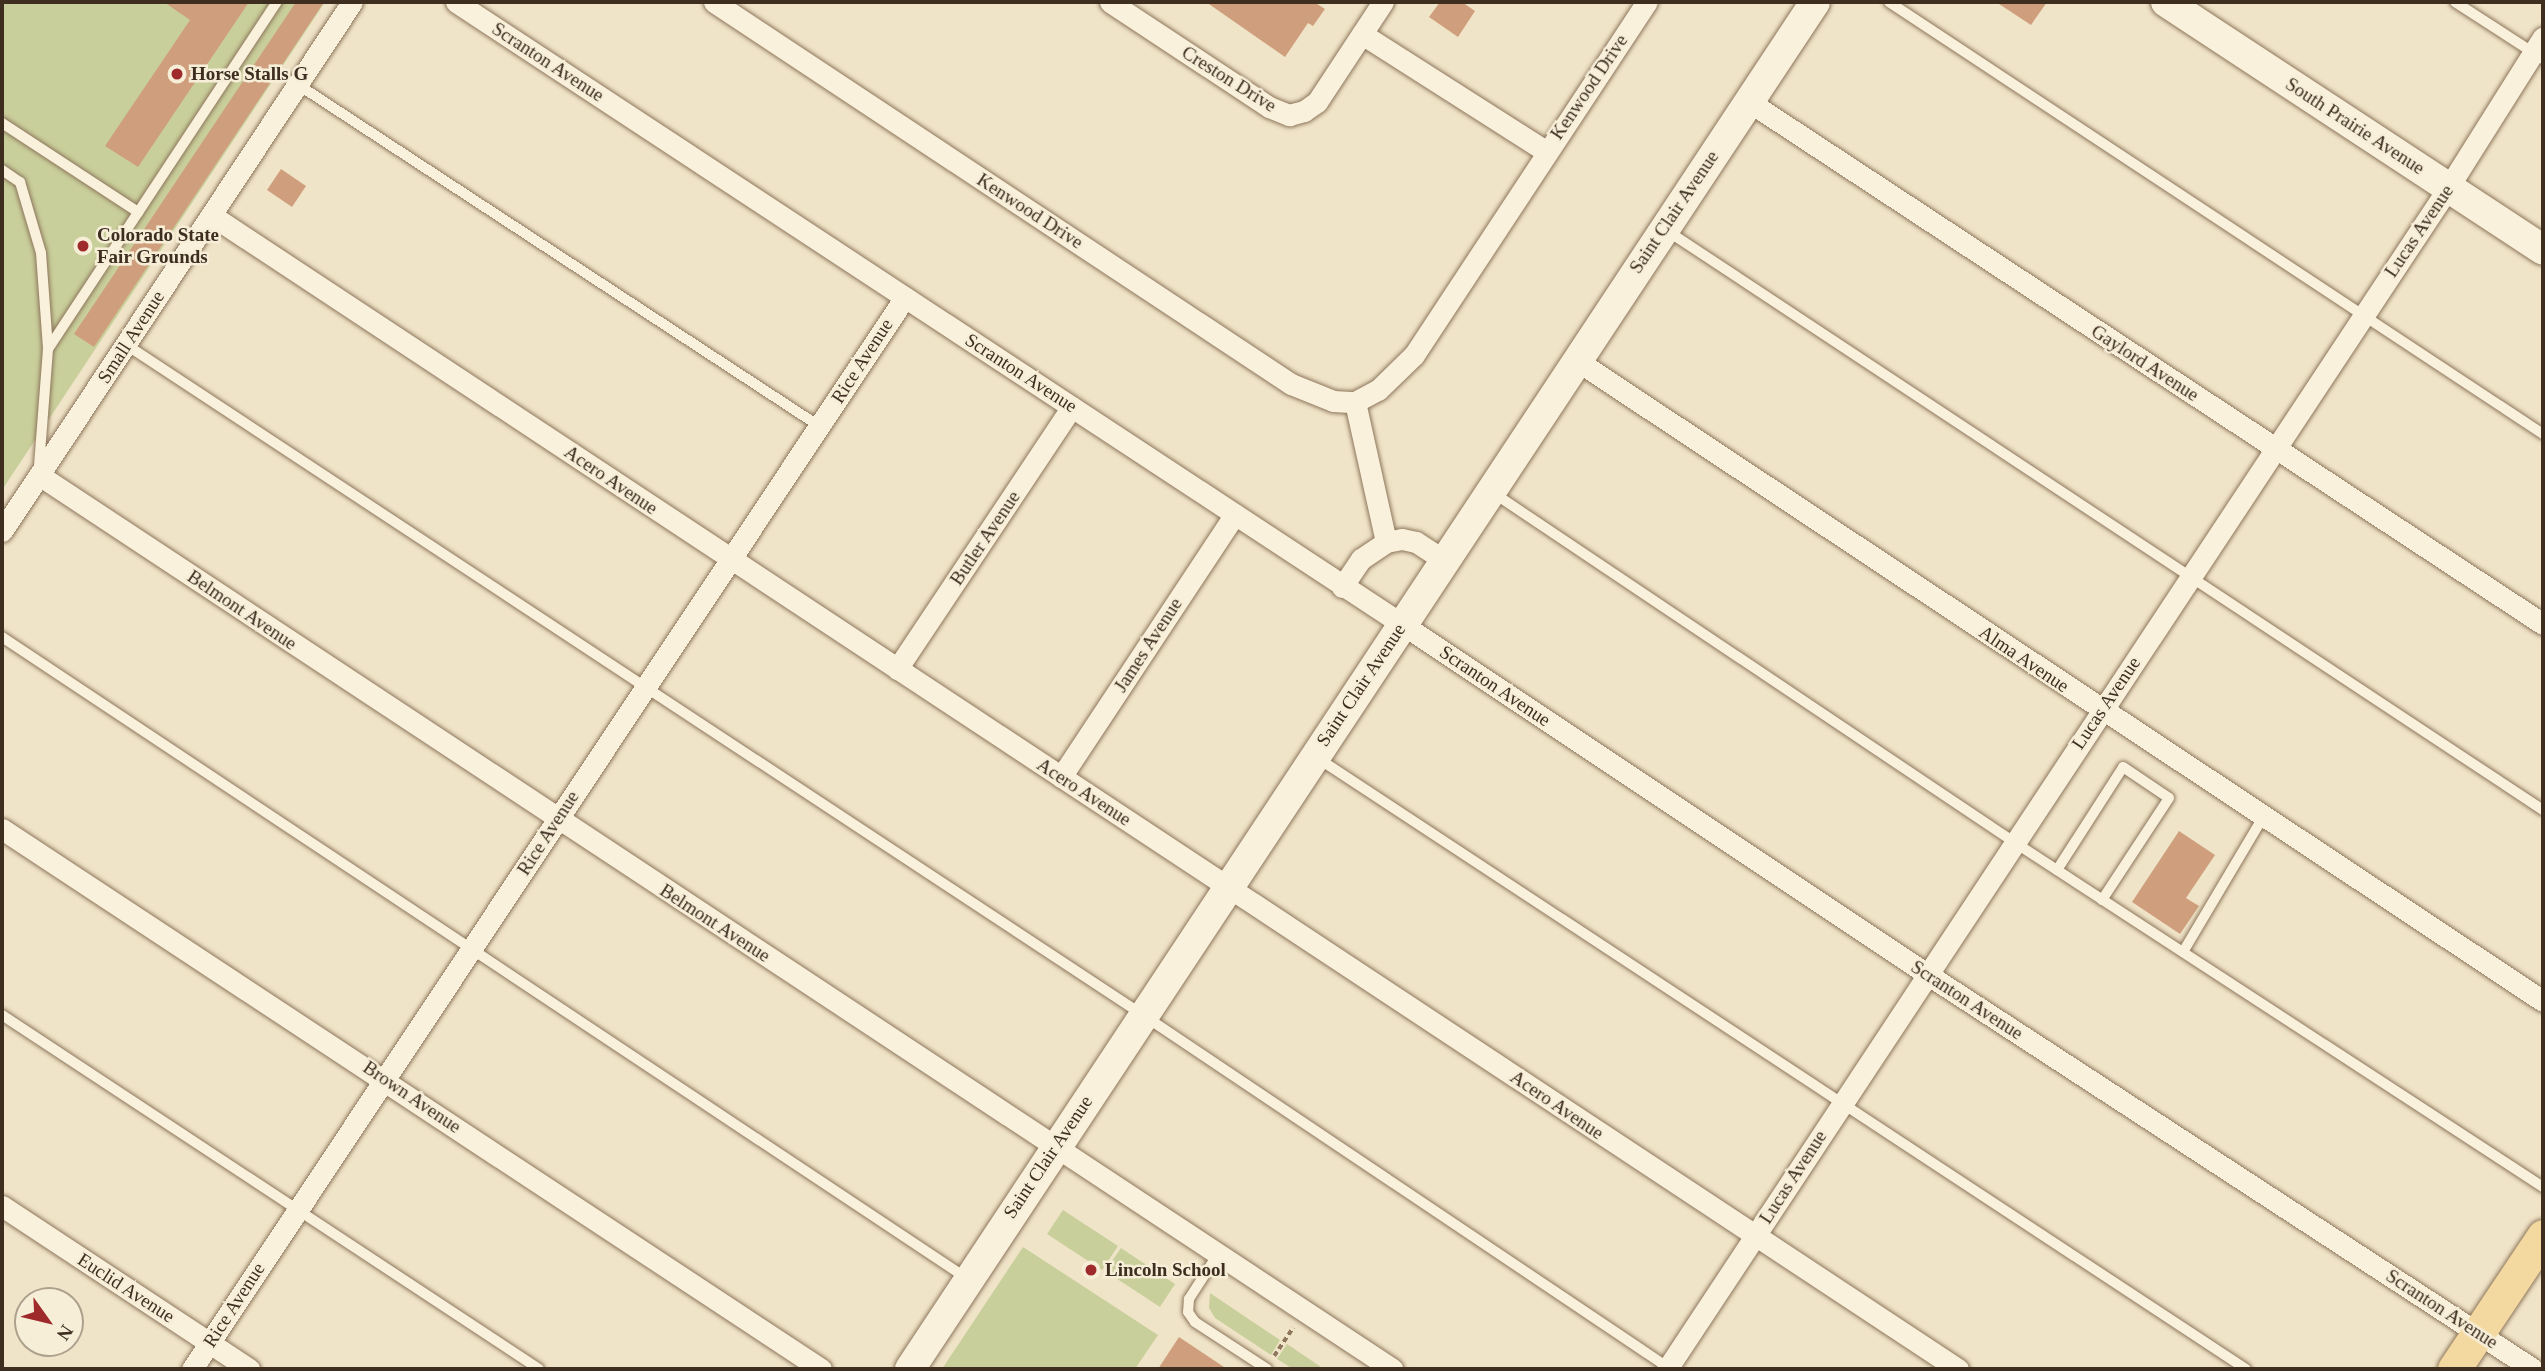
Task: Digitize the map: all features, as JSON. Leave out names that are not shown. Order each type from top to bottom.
[{"type":"main road","points":[[2454,1369],[2543,1236]]},
{"type":"street","name":"Small Avenue","points":[[2,531],[352,2]]},
{"type":"street","name":"Scranton Avenue","points":[[456,2],[1402,624],[1927,974],[2533,1369]]},
{"type":"street","name":"Kenwood Drive","points":[[714,2],[1291,384],[1333,401],[1355,402],[1378,390],[1414,355],[1545,151],[1647,2]]},
{"type":"street","name":"Creston Drive","points":[[1110,2],[1269,107],[1289,115],[1304,111],[1317,102],[1383,2]]},
{"type":"street","name":"Saint Clair Avenue","points":[[910,1369],[1815,2]]},
{"type":"street","name":"South Prairie Avenue","points":[[2166,2],[2543,250]]},
{"type":"street","points":[[1362,34],[1545,151]]},
{"type":"street","name":"Lucas Avenue","points":[[1669,1368],[2274,448],[2540,50]]},
{"type":"street","name":"Gaylord Avenue","points":[[1748,101],[2543,624]]},
{"type":"street","name":"Acero Avenue","points":[[211,215],[1958,1369]]},
{"type":"street","name":"Rice Avenue","points":[[192,1369],[905,297]]},
{"type":"street","name":"Alma Avenue","points":[[1576,360],[2543,1002]]},
{"type":"street","points":[[1355,402],[1385,542]]},
{"type":"street","name":"Butler Avenue","points":[[898,669],[1072,407]]},
{"type":"street","name":"Belmont Avenue","points":[[39,475],[1392,1369]]},
{"type":"street","name":"James Avenue","points":[[1061,777],[1235,514]]},
{"type":"street","points":[[1342,587],[1361,559],[1385,542],[1402,539],[1416,542],[1444,560]]},
{"type":"street","name":"Brown Avenue","points":[[2,829],[821,1369]]},
{"type":"street","name":"Euclid Avenue","points":[[2,1206],[249,1369]]},
{"type":"lane","points":[[48,349],[276,2]]},
{"type":"lane","points":[[1889,2],[2543,433]]},
{"type":"lane","points":[[2455,2],[2540,50]]},
{"type":"lane","points":[[297,84],[819,426]]},
{"type":"lane","points":[[2,124],[138,212]]},
{"type":"lane","points":[[2,170],[20,182],[41,253],[48,349],[39,475]]},
{"type":"lane","points":[[1664,229],[2543,810]]},
{"type":"lane","points":[[125,344],[1143,1015],[1669,1368]]},
{"type":"lane","points":[[1490,490],[2056,870],[2543,1187]]},
{"type":"lane","points":[[2,638],[968,1279]]},
{"type":"lane","points":[[1314,756],[2246,1369]]},
{"type":"lane","points":[[2056,870],[2123,767],[2169,798],[2102,900]]},
{"type":"lane","points":[[2183,952],[2263,817]]},
{"type":"lane","points":[[2,1015],[539,1369]]},
{"type":"lane","points":[[1218,1254],[1189,1298],[1188,1312],[1195,1322],[1267,1369]]},
{"type":"path","points":[[1267,1369],[1304,1311]]},
{"type":"green space","name":"Colorado State Fair Grounds","points":[[2,2],[325,2],[2,490]]},
{"type":"green space","points":[[1063,1210],[1118,1246],[1102,1270],[1047,1234]]},
{"type":"green space","points":[[1023,1247],[1158,1335],[1135,1369],[942,1369]]},
{"type":"green space","points":[[1121,1248],[1175,1284],[1160,1307],[1105,1271]]},
{"type":"green space","points":[[1210,1293],[1280,1340],[1271,1355],[1215,1318],[1209,1308]]},
{"type":"green space","points":[[1287,1344],[1324,1369],[1293,1369],[1277,1359]]},
{"type":"building","name":"Horse Stalls G","points":[[164,2],[249,2],[138,167],[105,146],[190,20]]},
{"type":"building","points":[[296,2],[324,2],[94,347],[74,334]]},
{"type":"building","points":[[1206,2],[1314,2],[1325,9],[1313,26],[1308,23],[1285,57]]},
{"type":"building","points":[[1440,2],[1462,2],[1475,11],[1458,37],[1429,17]]},
{"type":"building","points":[[1996,2],[2047,2],[2031,25]]},
{"type":"building","points":[[281,169],[306,186],[292,207],[267,190]]},
{"type":"building","points":[[2179,831],[2215,855],[2186,898],[2199,906],[2180,934],[2132,902]]},
{"type":"building","points":[[1179,1337],[1227,1369],[1158,1369]]},
{"type":"place","name":"Horse Stalls G","points":[[177,74]]},
{"type":"place","name":"Colorado State Fair Grounds","points":[[83,246]]},
{"type":"place","name":"Lincoln School","points":[[1091,1270]]}]
